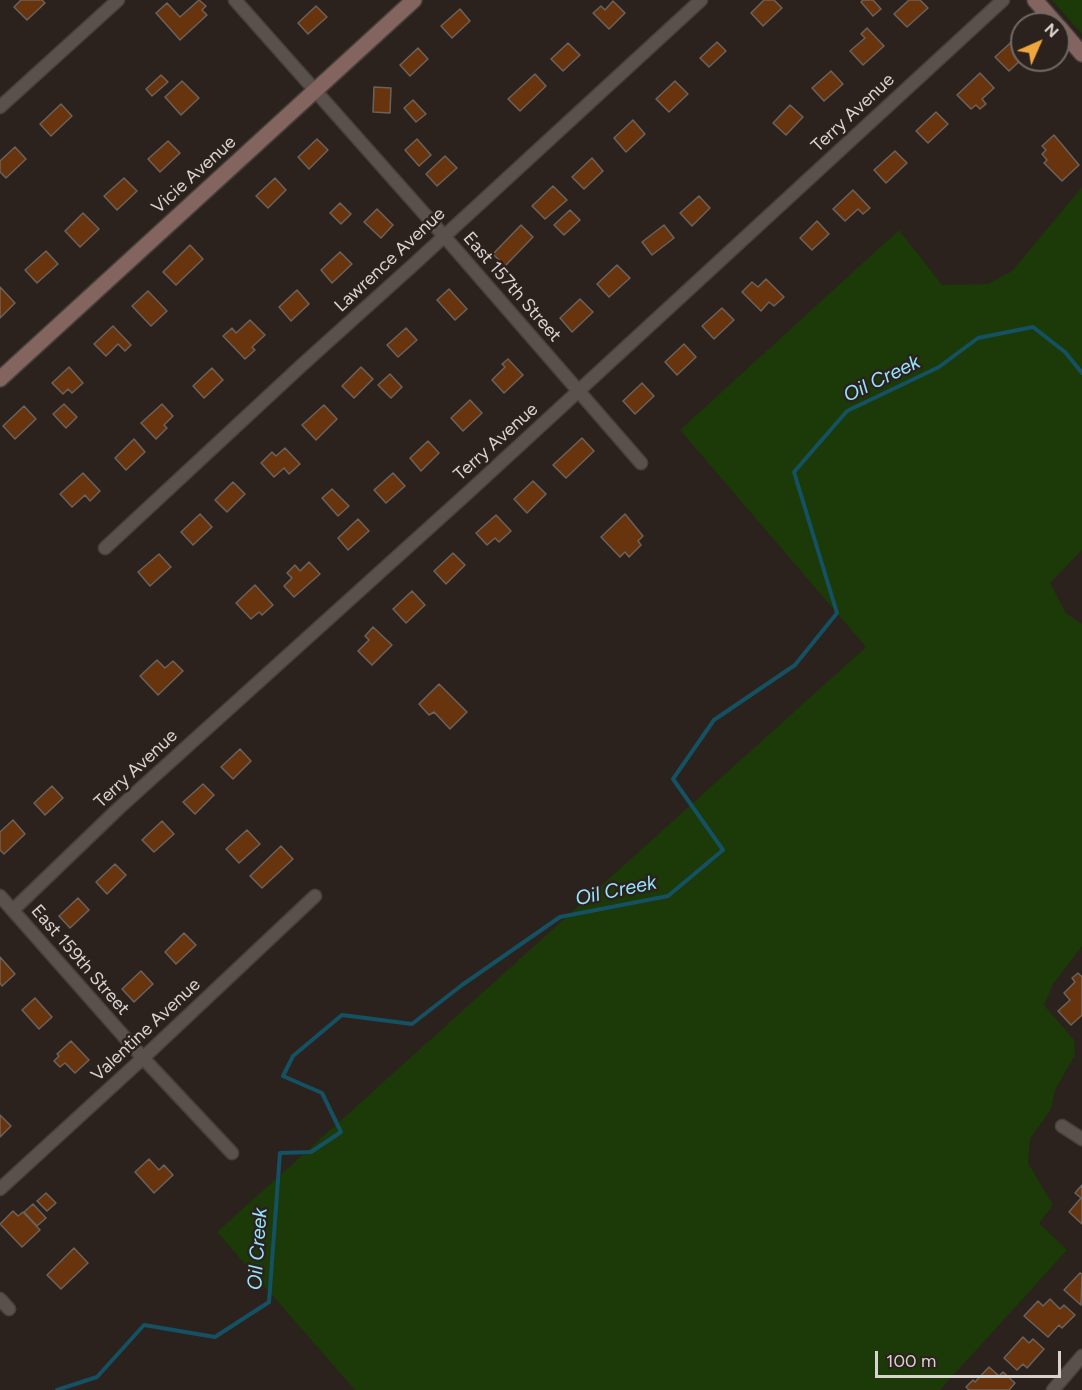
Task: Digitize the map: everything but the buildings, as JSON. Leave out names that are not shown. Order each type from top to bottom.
[{"type":"street","points":[[0,107],[118,0]]},
{"type":"street","name":"East 157th Street","points":[[235,0],[641,463]]},
{"type":"street","name":"Vicie Avenue","points":[[0,379],[414,0]]},
{"type":"street","name":"Lawrence Avenue","points":[[105,548],[701,0]]},
{"type":"street","name":"Terry Avenue","points":[[13,910],[119,808],[579,391],[1003,0]]},
{"type":"street","points":[[1035,0],[1046,12]]},
{"type":"street","points":[[1070,40],[1082,54]]},
{"type":"street","name":"East 159th Street","points":[[0,896],[143,1058],[232,1153]]},
{"type":"street","name":"Valentine Avenue","points":[[0,1189],[315,896]]},
{"type":"street","points":[[1062,1126],[1082,1139]]},
{"type":"street","points":[[0,1299],[9,1309]]},
{"type":"street","points":[[1053,1390],[1082,1356]]},
{"type":"green space","points":[[1052,0],[1082,0],[1082,34],[1070,20],[1070,12],[1063,12]]},
{"type":"green space","points":[[1082,187],[1082,550],[1050,583],[1066,613],[1082,624],[1082,946],[1053,984],[1044,1005],[1074,1040],[1075,1055],[1055,1090],[1051,1109],[1030,1139],[1028,1163],[1053,1205],[1039,1223],[1067,1250],[940,1390],[355,1390],[217,1232],[866,647],[680,430],[899,230],[942,285],[988,284],[1012,271]]},
{"type":"waterway","name":"Oil Creek","points":[[57,1390],[97,1377],[144,1325],[215,1337],[269,1302],[280,1153],[311,1152],[341,1132],[322,1093],[283,1076],[293,1056],[342,1015],[412,1024],[462,985],[560,917],[668,896],[723,850],[673,779],[714,720],[795,665],[837,613],[794,472],[847,411],[939,367],[978,338],[1033,327],[1065,352],[1082,373]]}]
